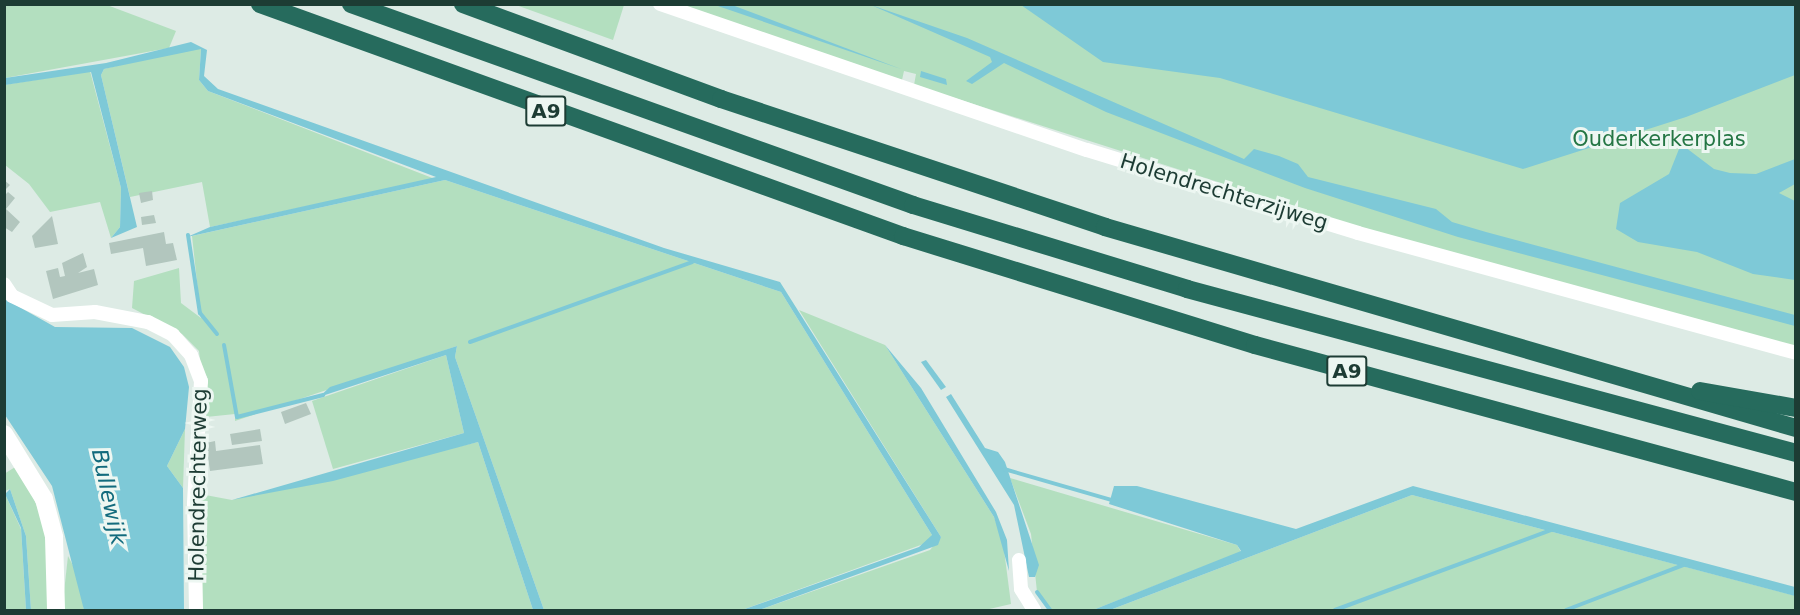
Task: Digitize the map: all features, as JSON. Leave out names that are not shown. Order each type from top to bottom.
[{"type":"highway","name":"A9","points":[[260,4],[903,236],[1255,345],[1796,492]]},
{"type":"highway","name":"A9","points":[[351,4],[913,205],[1187,289],[1796,453]]},
{"type":"highway","points":[[463,4],[925,169],[1324,293],[1796,428]]},
{"type":"highway","points":[[1621,377],[1796,408]]},
{"type":"street","name":"Holendrechterzijweg","points":[[660,4],[1087,150],[1358,233],[1796,353]]},
{"type":"street","name":"Holendrechterweg","points":[[4,284],[12,296],[52,315],[95,312],[148,322],[173,335],[191,355],[201,381],[194,504],[196,610]]},
{"type":"street","points":[[4,434],[44,499],[54,537],[56,610]]},
{"type":"street","points":[[1018,560],[1021,589],[1034,610]]},
{"type":"green space","points":[[624,4],[613,40],[516,5]]},
{"type":"green space","points":[[5,5],[107,5],[176,31],[169,48],[5,78]]},
{"type":"green space","name":"Ouderkerkerplas","points":[[665,5],[1795,5],[1795,346],[1578,291],[1340,221],[914,85],[916,74],[904,71],[902,80]]},
{"type":"green space","points":[[194,47],[201,49],[199,80],[208,91],[435,179],[210,227],[202,182],[130,197],[101,75],[104,69]]},
{"type":"green space","points":[[90,71],[121,188],[120,227],[111,238],[100,202],[50,212],[29,184],[5,165],[4,85]]},
{"type":"green space","points":[[445,180],[781,292],[932,535],[929,542],[742,610],[544,610],[455,357],[457,346],[235,421],[235,414],[206,417],[199,351],[182,334],[132,308],[134,281],[179,268],[181,303],[201,318],[192,236]]},
{"type":"green space","points":[[799,310],[885,345],[994,517],[1003,542],[1011,604],[985,610],[759,610],[930,550],[941,537]]},
{"type":"green space","points":[[446,355],[464,433],[333,469],[312,401]]},
{"type":"green space","points":[[185,429],[183,488],[167,466]]},
{"type":"green space","points":[[478,442],[533,610],[201,610],[200,494],[232,500]]},
{"type":"green space","points":[[20,464],[46,529],[51,610],[31,610],[26,536],[10,489],[5,491],[4,474]]},
{"type":"green space","points":[[1010,478],[1237,545],[1241,552],[1093,610],[1050,610],[1037,592],[1031,534]]},
{"type":"green space","points":[[5,494],[21,529],[26,610],[5,610]]},
{"type":"green space","points":[[1412,495],[1796,596],[1795,610],[1110,610]]},
{"type":"green space","points":[[68,556],[79,577],[84,610],[62,610]]},
{"type":"water","points":[[715,5],[732,5],[901,69]]},
{"type":"water","points":[[871,5],[967,38],[1244,159],[1254,149],[1279,156],[1298,164],[1308,177],[1436,209],[1452,222],[1486,232],[1795,315],[1795,326],[1458,237],[1305,188],[1106,112],[1004,63],[972,84],[966,81],[992,62],[990,57]]},
{"type":"water","name":"Ouderkerkerplas","points":[[1021,5],[1795,5],[1795,75],[1686,117],[1523,169],[1220,78],[1103,62]]},
{"type":"water","points":[[191,42],[207,50],[204,76],[218,89],[664,248],[780,282],[941,537],[938,545],[759,610],[742,610],[919,547],[932,535],[781,292],[445,180],[187,237],[210,227],[436,177],[208,91],[199,80],[201,49],[104,69],[101,75],[137,227],[111,238],[120,227],[121,188],[91,72],[5,85],[5,78],[106,63]]},
{"type":"water","points":[[921,71],[946,79],[947,85],[920,77]]},
{"type":"water","name":"Ouderkerkerplas","points":[[1681,144],[1714,169],[1730,173],[1756,174],[1795,159],[1795,184],[1779,193],[1795,201],[1795,280],[1753,274],[1697,252],[1638,242],[1616,229],[1620,203],[1669,174]]},
{"type":"water","name":"Bullewijk","points":[[5,299],[55,327],[132,328],[170,347],[184,367],[189,387],[185,429],[167,466],[183,488],[184,610],[84,610],[52,486],[5,415]]},
{"type":"water","points":[[885,345],[921,388],[996,512],[1007,540],[1009,571],[994,517]]},
{"type":"water","points":[[457,346],[455,357],[544,610],[533,610],[478,442],[333,481],[232,500],[464,433],[446,355],[319,397],[330,387]]},
{"type":"water","points":[[926,360],[946,387],[941,390],[921,362]]},
{"type":"water","points":[[951,394],[985,448],[998,452],[1005,462],[1039,565],[1035,577],[1029,577],[1014,505],[946,397]]},
{"type":"water","points":[[1114,486],[1137,486],[1296,529],[1413,486],[1795,587],[1795,596],[1412,495],[1110,610],[1093,610],[1241,551],[1237,545],[1109,504]]},
{"type":"water","points":[[10,489],[26,536],[31,610],[26,610],[21,528],[5,494]]},
{"type":"building","points":[[4,180],[10,185],[4,191]]},
{"type":"building","points":[[152,191],[153,200],[141,203],[139,193]]},
{"type":"building","points":[[8,192],[15,198],[6,209],[20,222],[12,232],[4,227],[4,196]]},
{"type":"building","points":[[154,215],[156,223],[142,225],[141,217]]},
{"type":"building","points":[[52,216],[58,244],[35,248],[32,236]]},
{"type":"building","points":[[164,232],[166,244],[173,243],[177,260],[146,266],[143,248],[111,254],[109,243]]},
{"type":"building","points":[[83,253],[87,267],[78,273],[94,269],[98,285],[53,299],[46,271],[58,268],[60,277],[65,276],[62,263]]},
{"type":"building","points":[[306,403],[311,414],[285,424],[281,412]]},
{"type":"building","points":[[260,429],[262,441],[232,445],[230,434]]},
{"type":"building","points":[[215,441],[216,451],[260,445],[263,464],[210,471],[206,443]]},
{"type":"waterway","points":[[188,235],[200,313],[217,334]]},
{"type":"waterway","points":[[470,342],[692,262]]},
{"type":"waterway","points":[[224,345],[237,417],[323,395]]},
{"type":"waterway","points":[[1004,469],[1115,501]]},
{"type":"waterway","points":[[1335,610],[1551,530]]},
{"type":"waterway","points":[[1566,610],[1686,564]]},
{"type":"waterway","points":[[1037,592],[1050,610]]}]
